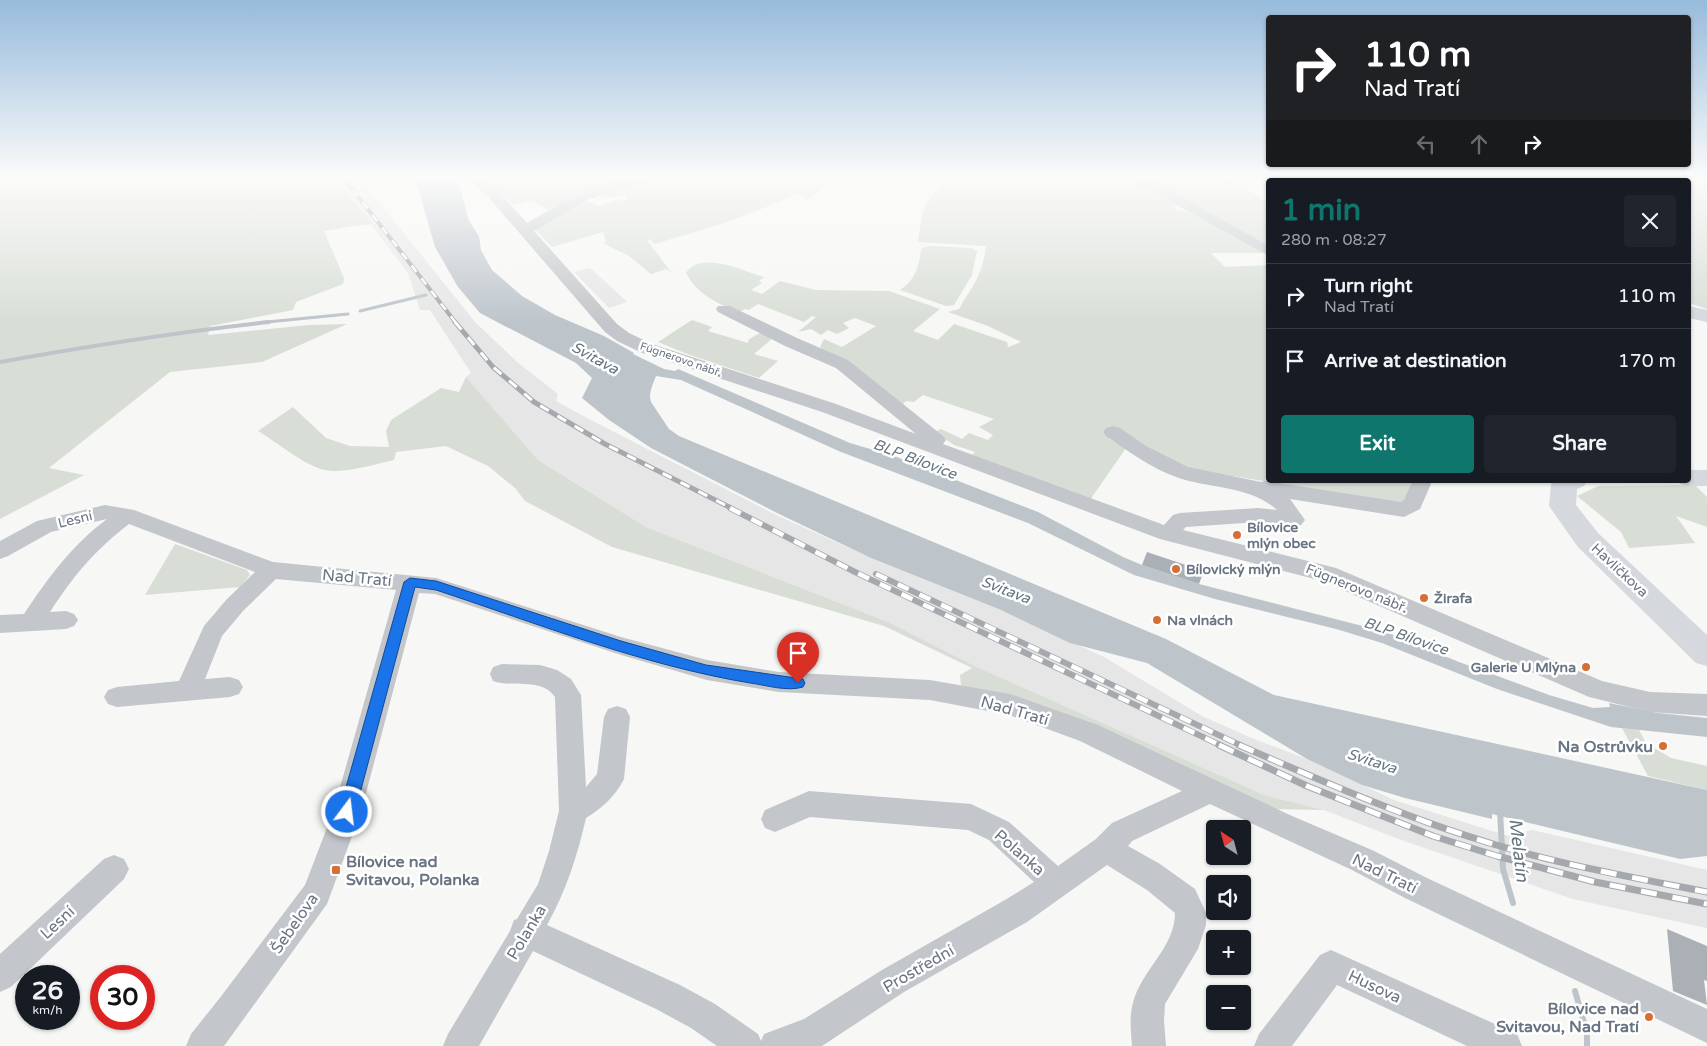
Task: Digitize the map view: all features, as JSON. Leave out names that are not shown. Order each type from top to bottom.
[{"type":"main road","points":[[1691,312],[1707,316]]},
{"type":"main road","points":[[1691,478],[1707,478]]},
{"type":"main road","name":"Havlíčkova","points":[[1567,483],[1564,484],[1562,506],[1588,540],[1707,654]]},
{"type":"street","name":"Fügnerovo nábř.","points":[[520,226],[611,328],[635,343],[670,357],[829,408],[947,450],[1168,534],[1328,574],[1608,693],[1650,702],[1707,705]]},
{"type":"street","points":[[524,231],[533,226]]},
{"type":"street","points":[[1224,226],[1266,250]]},
{"type":"street","name":"Fügnerovo nábř.","points":[[724,309],[791,342],[842,364],[947,450]]},
{"type":"street","points":[[1113,432],[1139,450],[1182,472],[1222,482],[1404,510],[1413,504],[1421,484]]},
{"type":"street","points":[[1168,534],[1180,520],[1258,516],[1294,520],[1283,504],[1252,486]]},
{"type":"street","name":"Lesní","points":[[0,551],[45,526],[105,512],[127,515]]},
{"type":"street","points":[[31,622],[63,574],[95,539],[127,515]]},
{"type":"street","name":"Nad Tratí","points":[[127,515],[271,570],[436,586],[621,646],[706,670],[779,682],[930,690],[1010,705],[1090,733],[1362,860],[1416,888],[1707,1026]]},
{"type":"street","points":[[188,691],[212,632],[235,605],[271,570]]},
{"type":"street","name":"Šebelova","points":[[203,1046],[231,1011],[316,894],[347,812],[410,582]]},
{"type":"street","points":[[0,624],[66,620]]},
{"type":"street","name":"Polanka","points":[[460,1046],[550,891],[564,851],[572,811],[570,709],[568,695],[560,682],[544,675],[502,674]]},
{"type":"street","points":[[117,698],[230,687]]},
{"type":"street","points":[[572,811],[593,799],[610,779],[617,716]]},
{"type":"street","name":"Polanka","points":[[775,819],[809,804],[970,817],[999,831],[1056,884],[1106,849],[1122,832],[1188,802],[1209,790]]},
{"type":"street","points":[[1106,849],[1154,876],[1186,901],[1190,916],[1191,930],[1173,964],[1150,998],[1149,1046]]},
{"type":"street","name":"Lesní","points":[[0,976],[114,869]]},
{"type":"street","name":"Prostřední","points":[[776,1046],[813,1033],[892,981],[1016,911],[1056,884]]},
{"type":"street","points":[[526,932],[668,997],[703,1016],[746,1046]]},
{"type":"street","name":"Husova","points":[[1282,1039],[1331,966],[1505,1046]]},
{"type":"shaded area","points":[[0,226],[356,226],[324,231],[344,278],[343,284],[296,302],[293,310],[210,326],[208,335],[309,325],[347,324],[262,362],[170,372],[49,468],[84,475],[0,519]]},
{"type":"shaded area","points":[[372,226],[398,226],[475,322],[517,362],[558,394],[556,401],[585,417],[774,514],[871,558],[1001,610],[1104,657],[1202,716],[1254,739],[1307,759],[1394,800],[1508,836],[1532,830],[1707,870],[1707,928],[1573,899],[1404,841],[1324,810],[1264,795],[975,666],[888,622],[646,527],[538,460],[466,377],[471,373],[430,310],[420,310],[408,273]]},
{"type":"shaded area","points":[[540,226],[715,226],[654,244],[651,240],[653,239],[647,240],[671,272],[666,269],[651,274],[629,256],[603,243],[606,242],[603,232],[552,247],[535,229]]},
{"type":"shaded area","points":[[921,226],[1217,226],[1266,253],[1211,253],[1225,267],[1266,265],[1266,482],[1233,476],[1231,480],[1201,474],[1113,436],[1109,439],[1126,448],[1090,500],[972,455],[975,452],[954,445],[935,432],[941,429],[962,439],[969,433],[988,440],[993,435],[979,427],[994,419],[923,395],[914,402],[906,401],[903,404],[820,347],[824,339],[842,347],[876,326],[855,318],[843,323],[849,328],[837,334],[828,330],[821,335],[811,329],[798,332],[816,317],[812,316],[804,322],[758,304],[749,310],[745,309],[739,312],[716,302],[702,292],[686,273],[693,266],[702,263],[723,264],[734,267],[764,277],[759,281],[762,283],[751,290],[762,294],[780,281],[816,290],[889,291],[940,309],[913,331],[938,340],[954,324],[1007,342],[1008,347],[1021,342],[988,326],[948,312],[959,309],[973,286],[980,273],[986,246],[918,242]]},
{"type":"shaded area","points":[[1225,226],[1266,226],[1266,248]]},
{"type":"shaded area","points":[[1691,226],[1707,226],[1707,309],[1691,304]]},
{"type":"shaded area","points":[[928,246],[971,248],[977,251],[972,275],[954,305],[946,306],[900,290],[913,277],[919,262],[921,249]]},
{"type":"shaded area","points":[[590,268],[627,302],[609,308],[574,272]]},
{"type":"shaded area","points":[[692,320],[712,327],[708,331],[748,343],[749,339],[762,332],[773,338],[754,354],[778,361],[759,378],[687,354],[658,342]]},
{"type":"shaded area","points":[[466,377],[538,460],[646,527],[888,622],[975,666],[1264,795],[1324,810],[1274,809],[974,692],[961,685],[960,675],[972,668],[884,626],[612,547],[525,501],[515,488],[488,466],[446,446],[396,452],[394,460],[360,468],[333,471],[309,464],[258,431],[293,407],[326,438],[350,446],[389,447],[386,431],[391,420],[441,388],[459,392]]},
{"type":"shaded area","points":[[1275,483],[1416,483],[1405,505]]},
{"type":"shaded area","points":[[1695,485],[1707,497],[1707,527],[1676,516],[1695,543],[1629,548],[1621,532],[1577,496],[1598,486]]},
{"type":"shaded area","points":[[175,544],[247,570],[250,575],[240,587],[145,595]]},
{"type":"shaded area","points":[[1622,728],[1639,730],[1646,743],[1671,758],[1707,766],[1707,790],[1648,776]]},
{"type":"water","name":"Svitava","points":[[429,226],[472,226],[479,236],[481,250],[492,270],[522,296],[555,315],[604,336],[633,354],[664,369],[675,371],[678,369],[850,443],[894,456],[1038,512],[1142,565],[1199,584],[1386,632],[1459,662],[1549,695],[1593,708],[1610,707],[1609,703],[1658,713],[1707,718],[1707,737],[1611,727],[1497,689],[1382,643],[1336,629],[1215,599],[1134,575],[1028,523],[841,452],[681,380],[656,376],[651,389],[651,402],[669,429],[679,436],[1166,639],[1274,695],[1707,790],[1707,856],[1680,859],[1492,814],[1492,819],[1405,798],[1362,785],[1307,759],[1147,663],[1070,643],[1001,610],[871,558],[777,513],[651,448],[609,420],[582,398],[592,378],[576,363],[480,313],[458,287],[435,247]]},
{"type":"building","name":"Bílovický mlýn","points":[[1147,552],[1204,571],[1199,584],[1142,565]]},
{"type":"building","points":[[1667,929],[1707,946],[1707,981],[1704,980],[1707,1005],[1673,991]]},
{"type":"waterway","points":[[360,311],[426,295]]},
{"type":"waterway","points":[[257,323],[348,314]]},
{"type":"waterway","points":[[0,362],[201,330],[269,322]]},
{"type":"waterway","name":"Melatín","points":[[1500,811],[1503,869],[1513,903]]},
{"type":"waterway","name":"Melatín","points":[[1575,991],[1587,1033],[1587,1046]]},
{"type":"railway","points":[[381,226],[456,323]]},
{"type":"railway","points":[[455,322],[493,367],[534,402],[605,444],[733,509]]},
{"type":"railway","points":[[730,508],[857,573],[1222,746]]},
{"type":"railway","points":[[876,574],[1242,746]]},
{"type":"railway","points":[[1219,745],[1307,786],[1433,836],[1497,856],[1595,882],[1707,904]]},
{"type":"railway","points":[[1239,745],[1364,798],[1460,834],[1519,852],[1572,865],[1707,892]]},
{"type":"place","name":"Bílovice mlýn obec","points":[[1237,535]]},
{"type":"place","name":"Bílovický mlýn","points":[[1176,569]]},
{"type":"place","name":"Žirafa","points":[[1424,598]]},
{"type":"place","name":"Na vlnách","points":[[1157,620]]},
{"type":"place","name":"Galerie U Mlýna","points":[[1586,667]]},
{"type":"place","name":"Na Ostrůvku","points":[[1663,746]]},
{"type":"place","name":"Bílovice nad Svitavou, Polanka","points":[[336,870]]},
{"type":"place","name":"Bílovice nad Svitavou, Nad Tratí","points":[[1649,1017]]},
{"type":"route","points":[[347,812],[410,582],[436,586],[621,646],[706,670],[779,682],[798,683]]},
{"type":"water label","name":"BLP Bílovice","points":[[915,459]]},
{"type":"water label","name":"BLP Bílovice","points":[[1406,636]]}]
